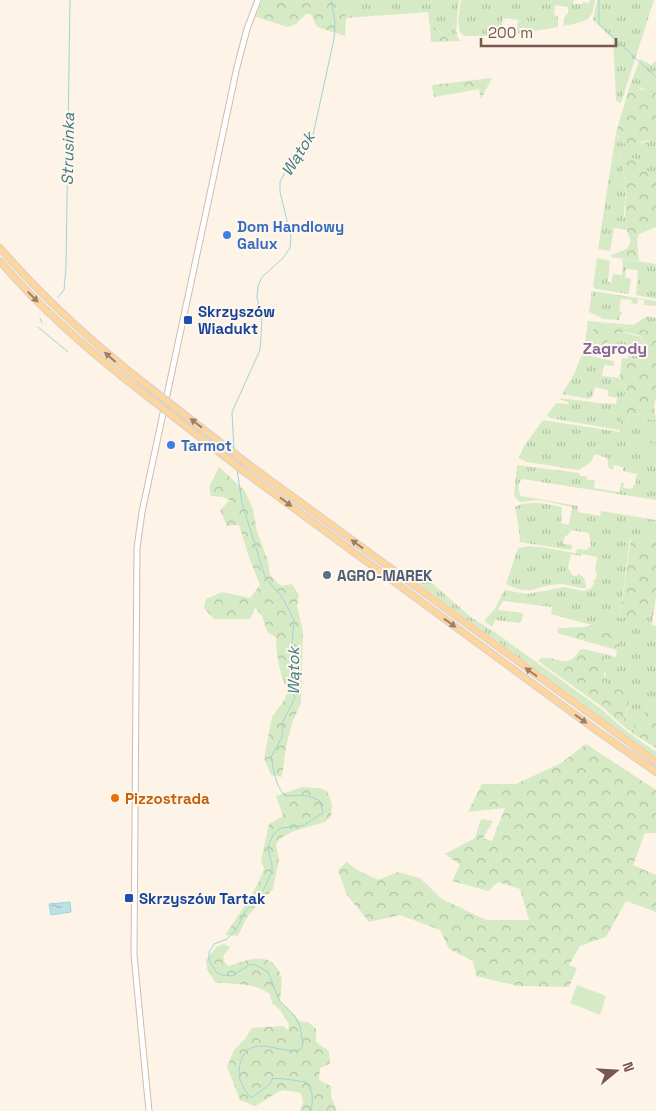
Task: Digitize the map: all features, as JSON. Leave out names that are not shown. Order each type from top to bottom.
[{"type":"main road","points":[[0,248],[50,302],[119,364],[248,464],[418,590],[656,762]]},
{"type":"main road","points":[[0,261],[38,302],[115,371],[147,396],[246,473],[656,772]]},
{"type":"street","points":[[149,1111],[134,955],[137,548],[142,512],[237,67],[247,29],[258,0]]},
{"type":"green space","points":[[262,0],[340,0],[346,18],[345,36],[317,27],[311,14],[306,14],[296,24],[288,27],[256,17]]},
{"type":"green space","points":[[340,0],[459,0],[456,31],[458,38],[445,37],[435,27],[430,28],[428,12],[346,18]]},
{"type":"green space","points":[[461,0],[574,0],[573,4],[582,4],[582,2],[589,3],[590,0],[595,0],[592,13],[581,22],[563,26],[566,14],[568,14],[568,7],[555,5],[554,15],[558,16],[558,27],[516,34],[518,20],[503,18],[502,27],[507,28],[506,33],[495,36],[465,36],[460,30],[459,25]]},
{"type":"green space","points":[[597,0],[654,0],[621,103],[616,101],[613,39],[593,20]]},
{"type":"green space","points":[[435,27],[445,37],[458,38],[461,41],[431,42],[430,28]]},
{"type":"green space","points":[[640,59],[651,65],[656,61],[656,96],[630,85]]},
{"type":"green space","points":[[492,78],[481,99],[479,89],[434,97],[432,85]]},
{"type":"green space","points":[[632,83],[642,90],[649,90],[656,96],[656,138],[630,145],[622,143],[616,133]]},
{"type":"green space","points":[[616,133],[618,138],[642,143],[656,138],[656,179],[621,153],[620,157],[626,184],[624,214],[627,230],[614,228],[610,251],[598,249]]},
{"type":"green space","points":[[622,153],[632,157],[656,179],[656,227],[639,234],[637,239],[639,261],[611,257],[611,255],[627,249],[631,242],[625,225],[626,184],[620,157]]},
{"type":"green space","points":[[597,258],[610,261],[608,282],[611,283],[613,274],[622,275],[623,259],[656,264],[656,299],[636,295],[638,270],[626,269],[625,277],[631,279],[629,294],[596,289],[593,286]]},
{"type":"green space","points":[[592,291],[656,301],[656,306],[644,305],[644,300],[638,299],[637,304],[631,303],[632,300],[621,299],[619,311],[622,312],[619,320],[604,319],[589,312]]},
{"type":"green space","points":[[647,316],[656,318],[656,332],[599,322],[594,326],[589,350],[584,349],[588,321],[634,325]]},
{"type":"green space","points":[[599,322],[656,332],[656,397],[654,406],[656,420],[647,419],[643,415],[629,414],[626,428],[621,429],[621,409],[627,385],[619,383],[622,358],[640,360],[643,357],[644,345],[641,336],[619,332],[611,337],[605,348],[589,350],[594,326]]},
{"type":"green space","points":[[622,332],[641,337],[644,345],[643,357],[640,360],[628,358],[629,347],[606,343],[612,334]]},
{"type":"green space","points":[[582,354],[613,361],[615,366],[605,365],[602,376],[619,378],[619,383],[627,385],[621,409],[626,428],[629,414],[643,415],[647,419],[656,420],[656,500],[522,479],[519,483],[519,489],[521,496],[578,506],[578,512],[600,516],[601,511],[656,520],[656,541],[630,538],[620,617],[653,616],[652,625],[656,626],[656,705],[637,721],[634,734],[622,725],[630,703],[623,690],[609,688],[605,678],[604,654],[616,657],[617,650],[613,649],[617,647],[618,632],[551,614],[552,607],[503,601],[498,610],[523,613],[520,623],[495,620],[492,627],[484,621],[496,607],[504,590],[527,594],[565,587],[583,591],[590,589],[594,584],[593,580],[596,579],[597,557],[571,554],[568,568],[572,575],[576,576],[579,574],[585,579],[586,588],[559,584],[533,590],[522,590],[506,584],[518,548],[532,546],[576,553],[577,549],[586,550],[591,546],[589,533],[571,530],[565,536],[563,544],[572,545],[570,550],[520,542],[515,507],[532,503],[562,507],[561,523],[569,525],[572,507],[540,500],[520,502],[514,496],[517,465],[579,473],[580,476],[586,476],[588,480],[595,480],[594,488],[619,492],[621,483],[624,483],[623,488],[633,489],[633,485],[635,485],[637,474],[623,471],[623,467],[614,465],[613,470],[609,467],[607,458],[595,454],[591,462],[579,470],[527,462],[519,458],[524,446],[543,420],[620,432],[620,430],[550,418],[547,415],[556,403],[568,404],[568,402],[560,398],[616,404],[617,398],[608,396],[608,390],[595,387],[593,395],[589,399],[562,394],[575,372]]},
{"type":"green space","points":[[634,440],[656,444],[656,456],[632,452]]},
{"type":"green space","points":[[219,467],[245,491],[253,509],[257,531],[268,561],[270,575],[281,586],[292,584],[299,595],[297,606],[303,631],[301,703],[292,723],[286,747],[282,777],[271,775],[264,758],[272,717],[285,699],[288,690],[279,665],[276,637],[268,633],[262,616],[255,608],[250,619],[214,619],[204,608],[206,599],[222,592],[250,598],[260,585],[239,525],[227,526],[220,510],[230,500],[211,496],[209,487]]},
{"type":"green space","points":[[631,537],[656,541],[656,597],[653,616],[620,618]]},
{"type":"green space","points":[[414,572],[419,572],[472,618],[496,633],[600,708],[625,730],[656,752],[656,757],[410,577]]},
{"type":"green space","points":[[592,625],[618,632],[619,641],[617,647],[613,649],[557,632],[559,628]]},
{"type":"green space","points":[[583,649],[604,654],[607,668],[604,673],[606,683],[611,688],[628,691],[630,699],[622,725],[601,706],[538,661],[541,658],[562,661],[571,660]]},
{"type":"green space","points":[[656,705],[656,748],[634,734],[634,729],[640,717]]},
{"type":"green space","points":[[586,744],[656,790],[656,833],[645,833],[633,865],[656,875],[656,912],[626,901],[606,937],[580,946],[569,965],[577,968],[569,987],[518,986],[476,976],[473,961],[449,949],[440,930],[400,915],[369,922],[347,895],[338,870],[347,862],[356,869],[378,880],[398,872],[420,878],[442,899],[486,920],[529,920],[520,889],[498,882],[488,891],[452,881],[460,865],[445,854],[475,838],[481,819],[493,821],[483,838],[492,841],[505,808],[468,812],[482,784],[516,784],[561,763]]},
{"type":"green space","points":[[302,787],[320,788],[327,791],[332,804],[331,816],[325,822],[294,831],[279,839],[276,845],[279,859],[273,889],[247,917],[238,936],[225,935],[250,898],[264,869],[261,860],[269,824],[283,816],[276,796]]},
{"type":"green space","points":[[224,944],[230,947],[223,956],[225,963],[229,966],[251,959],[259,959],[272,962],[277,968],[282,979],[280,1001],[300,1021],[308,1022],[316,1029],[316,1042],[329,1051],[330,1064],[320,1068],[319,1080],[331,1086],[331,1096],[337,1111],[300,1111],[303,1102],[301,1093],[282,1090],[255,1106],[240,1100],[227,1067],[234,1050],[245,1039],[252,1028],[283,1026],[288,1030],[289,1024],[280,1010],[272,1003],[270,994],[264,990],[258,987],[215,982],[207,969],[206,960],[216,947]]},
{"type":"green space","points":[[577,985],[606,996],[600,1015],[570,1003]]},
{"type":"water","points":[[70,902],[71,912],[51,915],[49,904]]},
{"type":"waterway","name":"Strusinka","points":[[58,297],[64,290],[66,267],[70,0]]},
{"type":"waterway","name":"Wątok","points":[[234,450],[232,412],[260,350],[262,321],[257,297],[258,286],[262,277],[283,258],[290,248],[291,237],[280,192],[280,182],[285,172],[313,135],[334,39],[335,22],[331,0]]},
{"type":"waterway","points":[[599,0],[599,24],[656,77]]},
{"type":"waterway","name":"Strusinka","points":[[40,318],[42,323]]},
{"type":"waterway","name":"Strusinka","points":[[38,327],[68,352]]},
{"type":"waterway","name":"Wątok","points":[[237,469],[242,503],[265,577],[282,597],[294,620],[290,682],[295,698],[283,721],[282,737],[271,757],[274,773],[277,783],[285,796],[303,796],[316,799],[320,801],[323,813],[302,826],[281,828],[273,835],[268,848],[272,871],[264,889],[245,912],[236,930],[227,939],[214,944],[209,952],[209,960],[217,973],[222,975],[232,976],[249,965],[254,964],[268,972],[279,1000],[294,1015],[300,1026],[303,1045],[300,1050],[292,1051],[259,1046],[246,1052],[241,1061],[239,1076],[247,1093],[250,1097],[253,1097],[270,1084],[272,1079],[306,1082],[312,1096],[311,1111]]},
{"type":"place","name":"Dom Handlowy Galux","points":[[227,235]]},
{"type":"place","name":"Skrzyszów Wiadukt","points":[[188,320]]},
{"type":"place","name":"Tarmot","points":[[171,445]]},
{"type":"place","name":"AGRO-MAREK","points":[[327,575]]},
{"type":"place","name":"Pizzostrada","points":[[115,798]]},
{"type":"place","name":"Skrzyszów Tartak","points":[[129,898]]},
{"type":"district","name":"Zagrody","points":[[615,348]]}]
